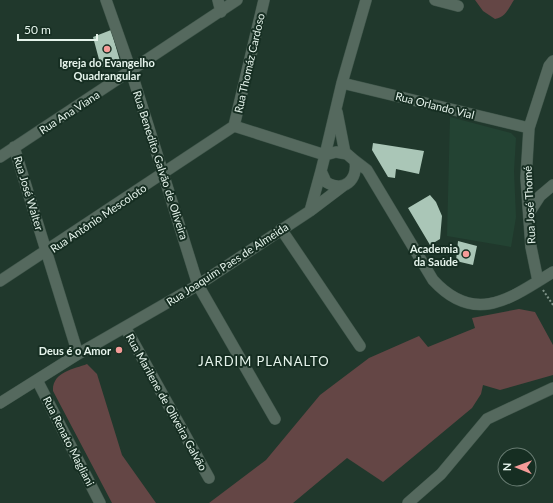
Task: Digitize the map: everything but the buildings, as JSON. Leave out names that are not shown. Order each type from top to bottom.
[{"type":"street","name":"Rua Benedito Galvão de Oliveira","points":[[106,0],[131,71],[198,285],[275,419]]},
{"type":"street","points":[[218,0],[221,12]]},
{"type":"street","name":"Rua Ana Viana","points":[[0,157],[237,0]]},
{"type":"street","name":"Rua Thomáz Cardoso","points":[[234,126],[264,0]]},
{"type":"street","points":[[310,211],[337,111],[342,83],[366,0]]},
{"type":"street","points":[[435,0],[458,6]]},
{"type":"street","name":"Rua José Thomé","points":[[538,281],[531,247],[526,178],[529,128],[549,66],[553,61]]},
{"type":"street","name":"Rua Orlando Vial","points":[[342,83],[529,128]]},
{"type":"street","points":[[321,172],[326,182],[337,187],[343,186],[353,179],[355,174],[337,111]]},
{"type":"street","points":[[234,126],[325,155],[336,152],[350,156],[367,170],[433,280],[448,295],[471,304],[489,304],[506,300],[553,272]]},
{"type":"street","name":"Rua Antônio Mescoloto","points":[[0,281],[47,252],[234,126]]},
{"type":"street","name":"Rua José Walter","points":[[14,147],[78,354]]},
{"type":"street","points":[[355,174],[378,189]]},
{"type":"street","points":[[529,213],[540,196],[553,185]]},
{"type":"street","name":"Rua Joaquim Paes de Almeida","points":[[0,403],[78,354],[198,285],[310,211],[343,186]]},
{"type":"street","points":[[281,229],[360,346]]},
{"type":"street","name":"Rua Marilene de Oliveira Galvão","points":[[125,327],[209,478]]},
{"type":"street","name":"Rua Renato Magliani","points":[[37,380],[100,503]]},
{"type":"street","points":[[408,503],[441,474],[488,419],[553,388]]},
{"type":"path","points":[[538,281],[553,305]]},
{"type":"shaded area","points":[[475,0],[514,0],[502,16],[495,19],[483,11]]},
{"type":"shaded area","points":[[450,117],[511,133],[516,138],[514,171],[516,217],[511,247],[447,236]]},
{"type":"shaded area","points":[[519,309],[535,312],[553,345],[553,375],[500,390],[483,385],[481,394],[472,408],[383,482],[347,458],[293,503],[209,503],[266,460],[320,395],[369,358],[419,336],[428,347],[475,328],[472,318]]},
{"type":"shaded area","points":[[87,364],[97,374],[122,455],[156,503],[112,503],[53,391],[56,379],[60,375]]},
{"type":"place","name":"Igreja do Evangelho Quadrangular","points":[[107,49]]},
{"type":"place","name":"Academia da Saúde","points":[[466,254]]},
{"type":"place","name":"Deus é o Amor","points":[[119,350]]},
{"type":"district","name":"JARDIM PLANALTO","points":[[264,361]]}]
